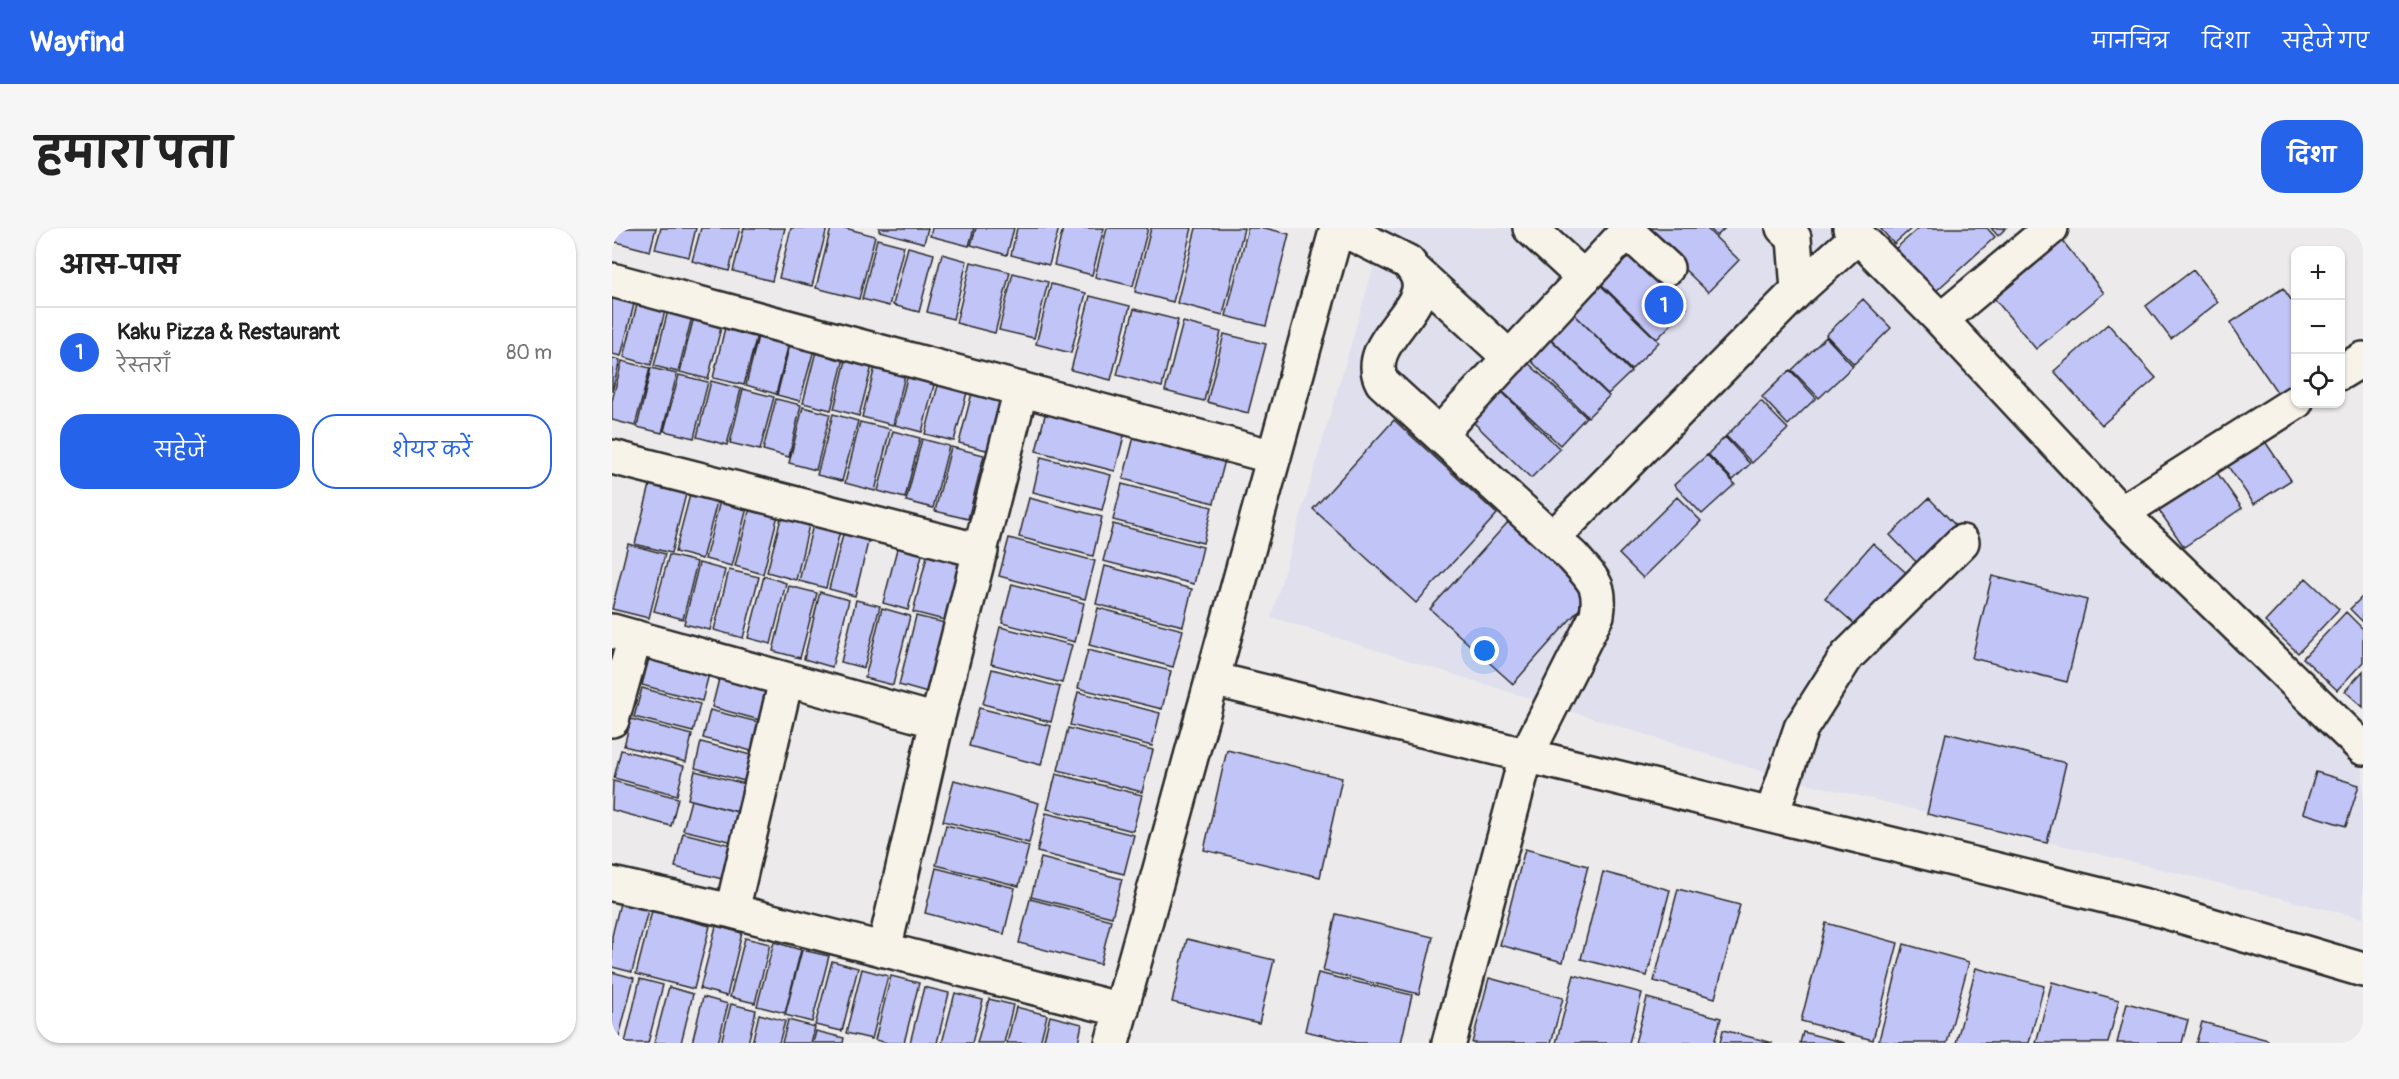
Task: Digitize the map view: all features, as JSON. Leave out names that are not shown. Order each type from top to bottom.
[{"type":"street","points":[[1112,1043],[1338,228],[1408,262],[1510,358]]},
{"type":"street","points":[[1530,228],[1584,278]]},
{"type":"street","points":[[1784,228],[1794,238],[1798,290]]},
{"type":"street","points":[[1941,320],[2051,228]]},
{"type":"street","points":[[1440,434],[1629,230],[1667,268]]},
{"type":"street","points":[[1553,538],[1854,232],[1941,320],[2121,513],[2363,748]]},
{"type":"street","points":[[1414,270],[1419,282],[1418,295],[1378,359],[1377,372],[1382,382],[1553,538],[1593,581],[1600,596],[1597,615],[1526,756],[1449,1043]]},
{"type":"street","points":[[612,280],[1274,457]]},
{"type":"street","points":[[2345,370],[2363,359]]},
{"type":"street","points":[[884,950],[937,721],[1022,389]]},
{"type":"street","points":[[2121,513],[2291,405]]},
{"type":"street","points":[[612,457],[981,551]]},
{"type":"street","points":[[1772,814],[1801,728],[1846,656],[1962,542]]},
{"type":"street","points":[[612,720],[624,634],[937,721]]},
{"type":"street","points":[[732,911],[786,680]]},
{"type":"street","points":[[1212,680],[2150,907],[2363,970]]},
{"type":"street","points":[[612,884],[732,911],[1122,1010]]},
{"type":"shaded area","points":[[1385,228],[1837,228],[2363,743],[2363,918],[1777,776],[1271,617]]},
{"type":"building","points":[[616,228],[656,228],[650,251],[612,241]]},
{"type":"building","points":[[661,228],[696,228],[689,257],[655,249]]},
{"type":"building","points":[[701,228],[740,228],[729,271],[692,261]]},
{"type":"building","points":[[744,228],[785,228],[772,281],[733,271]]},
{"type":"building","points":[[791,228],[827,228],[812,286],[779,278]]},
{"type":"building","points":[[831,228],[845,228],[875,236],[859,299],[816,288]]},
{"type":"building","points":[[879,228],[928,228],[924,243],[879,231]]},
{"type":"building","points":[[932,228],[974,228],[969,246],[930,236]]},
{"type":"building","points":[[976,228],[1014,228],[1007,255],[971,245]]},
{"type":"building","points":[[1017,228],[1059,228],[1049,265],[1011,255]]},
{"type":"building","points":[[1063,228],[1104,228],[1092,275],[1054,265]]},
{"type":"building","points":[[1107,228],[1148,228],[1133,286],[1095,277]]},
{"type":"building","points":[[1151,228],[1192,228],[1173,302],[1135,292]]},
{"type":"building","points":[[1196,228],[1244,228],[1223,315],[1177,303]]},
{"type":"building","points":[[1248,228],[1265,228],[1289,234],[1266,326],[1226,316]]},
{"type":"building","points":[[1648,228],[1706,228],[1739,260],[1708,292],[1645,231]]},
{"type":"building","points":[[1709,228],[1725,228],[1717,236]]},
{"type":"building","points":[[1880,228],[1912,228],[1894,244]]},
{"type":"building","points":[[1919,228],[1987,228],[1995,237],[1935,292],[1895,249]]},
{"type":"building","points":[[1991,228],[2006,228],[1998,236]]},
{"type":"building","points":[[2053,229],[2104,293],[2036,349],[1984,286]]},
{"type":"building","points":[[877,239],[904,246],[889,306],[862,299]]},
{"type":"building","points":[[908,247],[934,254],[919,312],[893,305]]},
{"type":"building","points":[[1628,250],[1687,308],[1657,339],[1598,281]]},
{"type":"building","points":[[942,254],[967,261],[953,319],[927,312]]},
{"type":"building","points":[[971,262],[1010,272],[995,333],[956,323]]},
{"type":"building","points":[[2193,270],[2218,302],[2171,339],[2146,306]]},
{"type":"building","points":[[1013,273],[1048,282],[1034,338],[999,330]]},
{"type":"building","points":[[1596,281],[1659,342],[1631,370],[1569,309]]},
{"type":"building","points":[[1051,284],[1086,293],[1071,353],[1036,344]]},
{"type":"building","points":[[612,285],[637,292],[621,356],[612,354]]},
{"type":"building","points":[[2283,288],[2291,300],[2291,387],[2279,395],[2230,323]]},
{"type":"building","points":[[640,292],[668,299],[651,365],[624,357]]},
{"type":"building","points":[[1090,296],[1130,306],[1111,380],[1071,370]]},
{"type":"building","points":[[1863,299],[1891,328],[1854,364],[1826,335]]},
{"type":"building","points":[[670,302],[694,309],[678,372],[654,366]]},
{"type":"building","points":[[696,309],[724,316],[708,379],[680,372]]},
{"type":"building","points":[[1134,309],[1178,320],[1162,387],[1117,375]]},
{"type":"building","points":[[1573,313],[1631,372],[1608,394],[1549,337]]},
{"type":"building","points":[[728,315],[760,323],[744,385],[713,378]]},
{"type":"building","points":[[1183,322],[1221,332],[1204,401],[1165,391]]},
{"type":"building","points":[[2108,324],[2156,378],[2102,425],[2054,371]]},
{"type":"building","points":[[760,328],[791,335],[776,394],[746,385]]},
{"type":"building","points":[[1224,334],[1266,344],[1248,413],[1207,402]]},
{"type":"building","points":[[792,336],[816,342],[800,401],[777,395]]},
{"type":"building","points":[[1548,337],[1609,396],[1588,417],[1528,358]]},
{"type":"building","points":[[1826,337],[1853,366],[1819,398],[1792,370]]},
{"type":"building","points":[[818,343],[846,350],[831,410],[803,403]]},
{"type":"building","points":[[848,352],[874,358],[859,416],[834,409]]},
{"type":"building","points":[[612,358],[620,360],[612,392]]},
{"type":"building","points":[[877,359],[907,367],[893,425],[862,417]]},
{"type":"building","points":[[622,361],[650,368],[635,426],[612,420],[612,401]]},
{"type":"building","points":[[1526,361],[1586,417],[1560,445],[1500,389]]},
{"type":"building","points":[[651,368],[677,374],[662,433],[637,427]]},
{"type":"building","points":[[909,370],[936,377],[922,432],[895,425]]},
{"type":"building","points":[[1790,370],[1816,398],[1788,425],[1762,397]]},
{"type":"building","points":[[679,375],[708,382],[694,438],[664,431]]},
{"type":"building","points":[[940,378],[969,385],[954,441],[925,434]]},
{"type":"building","points":[[711,381],[741,389],[727,445],[697,437]]},
{"type":"building","points":[[743,389],[774,397],[760,450],[730,443]]},
{"type":"building","points":[[973,389],[1003,397],[990,451],[959,443]]},
{"type":"building","points":[[1502,392],[1560,449],[1531,478],[1473,422]]},
{"type":"building","points":[[776,399],[801,405],[789,457],[763,450]]},
{"type":"building","points":[[1761,401],[1788,429],[1752,463],[1726,436]]},
{"type":"building","points":[[803,407],[830,414],[816,470],[789,463]]},
{"type":"building","points":[[1047,407],[1126,428],[1115,471],[1036,451]]},
{"type":"building","points":[[833,414],[858,421],[842,481],[817,475]]},
{"type":"building","points":[[1394,420],[1497,514],[1416,603],[1313,509]]},
{"type":"building","points":[[860,422],[890,429],[875,491],[845,483]]},
{"type":"building","points":[[893,431],[920,438],[905,498],[878,491]]},
{"type":"building","points":[[1135,433],[1226,456],[1214,503],[1123,479]]},
{"type":"building","points":[[1725,437],[1750,464],[1733,480],[1708,454]]},
{"type":"building","points":[[2262,437],[2291,480],[2254,504],[2225,462]]},
{"type":"building","points":[[922,439],[949,446],[933,508],[906,501]]},
{"type":"building","points":[[951,447],[984,455],[968,519],[935,511]]},
{"type":"building","points":[[1707,455],[1735,484],[1702,514],[1674,485]]},
{"type":"building","points":[[1041,457],[1111,475],[1102,510],[1033,492]]},
{"type":"building","points":[[2211,464],[2242,508],[2184,547],[2154,503]]},
{"type":"building","points":[[651,481],[687,490],[671,553],[635,544]]},
{"type":"building","points":[[1122,484],[1212,507],[1203,543],[1113,520]]},
{"type":"building","points":[[691,491],[718,498],[702,559],[675,552]]},
{"type":"building","points":[[721,497],[748,504],[732,566],[705,559]]},
{"type":"building","points":[[1677,497],[1701,521],[1643,578],[1619,554]]},
{"type":"building","points":[[1029,498],[1102,517],[1093,556],[1019,537]]},
{"type":"building","points":[[1929,498],[1960,530],[1921,567],[1890,535]]},
{"type":"building","points":[[750,508],[778,515],[763,574],[735,566]]},
{"type":"building","points":[[782,514],[810,521],[796,580],[767,572]]},
{"type":"building","points":[[814,521],[841,527],[826,588],[799,581]]},
{"type":"building","points":[[1508,522],[1591,596],[1513,684],[1430,609]]},
{"type":"building","points":[[1113,524],[1203,547],[1194,584],[1103,561]]},
{"type":"building","points":[[845,527],[870,534],[855,596],[829,589]]},
{"type":"building","points":[[1009,538],[1095,561],[1085,599],[999,576]]},
{"type":"building","points":[[899,541],[924,547],[908,610],[883,603]]},
{"type":"building","points":[[1873,543],[1912,578],[1865,633],[1825,598]]},
{"type":"building","points":[[628,544],[665,554],[649,618],[612,609]]},
{"type":"building","points":[[929,548],[964,557],[948,621],[913,612]]},
{"type":"building","points":[[669,555],[697,562],[683,619],[654,611]]},
{"type":"building","points":[[699,563],[725,570],[710,630],[684,624]]},
{"type":"building","points":[[1105,566],[1192,589],[1183,626],[1096,604]]},
{"type":"building","points":[[729,570],[759,577],[743,638],[714,630]]},
{"type":"building","points":[[764,576],[786,583],[771,644],[748,638]]},
{"type":"building","points":[[1992,576],[2087,600],[2067,682],[1972,658]]},
{"type":"building","points":[[2306,578],[2339,609],[2298,653],[2265,622]]},
{"type":"building","points":[[1012,584],[1084,603],[1075,642],[1002,623]]},
{"type":"building","points":[[789,586],[817,593],[800,658],[773,651]]},
{"type":"building","points":[[820,592],[849,600],[832,667],[804,659]]},
{"type":"building","points":[[2363,596],[2363,622],[2350,609]]},
{"type":"building","points":[[856,600],[880,606],[864,668],[841,662]]},
{"type":"building","points":[[882,608],[910,616],[893,685],[865,678]]},
{"type":"building","points":[[1098,608],[1183,630],[1173,667],[1089,645]]},
{"type":"building","points":[[2346,612],[2363,629],[2363,662],[2337,690],[2303,658]]},
{"type":"building","points":[[916,616],[949,624],[931,694],[899,685]]},
{"type":"building","points":[[1000,627],[1072,645],[1062,683],[991,664]]},
{"type":"building","points":[[1088,650],[1171,671],[1162,709],[1078,688]]},
{"type":"building","points":[[651,651],[711,666],[702,701],[642,685]]},
{"type":"building","points":[[992,669],[1060,687],[1051,722],[983,704]]},
{"type":"building","points":[[721,671],[777,685],[767,722],[712,707]]},
{"type":"building","points":[[2363,671],[2363,707],[2345,691]]},
{"type":"building","points":[[642,688],[700,704],[693,732],[634,717]]},
{"type":"building","points":[[1078,692],[1160,713],[1152,746],[1070,725]]},
{"type":"building","points":[[979,708],[1051,726],[1041,765],[969,746]]},
{"type":"building","points":[[710,710],[766,724],[759,753],[703,738]]},
{"type":"building","points":[[631,719],[692,735],[686,762],[624,746]]},
{"type":"building","points":[[1068,728],[1153,750],[1142,792],[1058,770]]},
{"type":"building","points":[[1946,733],[2066,763],[2047,843],[1927,814]]},
{"type":"building","points":[[701,742],[762,758],[756,784],[695,768]]},
{"type":"building","points":[[621,750],[684,766],[677,795],[614,778]]},
{"type":"building","points":[[1227,750],[1342,778],[1320,877],[1204,850]]},
{"type":"building","points":[[695,771],[757,787],[750,815],[688,799]]},
{"type":"building","points":[[2316,772],[2359,785],[2346,826],[2303,813]]},
{"type":"building","points":[[1056,774],[1142,795],[1133,831],[1047,809]]},
{"type":"building","points":[[954,780],[1039,803],[1029,843],[943,821]]},
{"type":"building","points":[[613,781],[678,798],[671,826],[612,810]]},
{"type":"building","points":[[691,800],[749,815],[742,844],[683,830]]},
{"type":"building","points":[[1046,813],[1134,835],[1124,874],[1037,852]]},
{"type":"building","points":[[946,825],[1029,846],[1019,886],[936,865]]},
{"type":"building","points":[[683,833],[743,848],[734,882],[675,867]]},
{"type":"building","points":[[1525,849],[1588,866],[1563,962],[1500,945]]},
{"type":"building","points":[[1041,858],[1122,879],[1112,917],[1031,897]]},
{"type":"building","points":[[936,868],[1015,888],[1004,934],[925,913]]},
{"type":"building","points":[[1603,872],[1670,890],[1647,976],[1581,959]]},
{"type":"building","points":[[1678,889],[1740,905],[1715,998],[1654,981]]},
{"type":"building","points":[[1030,899],[1111,920],[1100,964],[1019,943]]},
{"type":"building","points":[[620,903],[648,910],[632,972],[612,967],[612,936]]},
{"type":"building","points":[[652,911],[710,926],[694,989],[636,974]]},
{"type":"building","points":[[1336,914],[1433,937],[1419,994],[1323,971]]},
{"type":"building","points":[[1826,923],[1898,943],[1873,1040],[1801,1021]]},
{"type":"building","points":[[716,926],[742,933],[727,996],[700,989]]},
{"type":"building","points":[[745,938],[770,944],[755,1003],[730,997]]},
{"type":"building","points":[[1187,939],[1274,960],[1259,1023],[1172,1002]]},
{"type":"building","points":[[774,942],[801,950],[785,1013],[757,1006]]},
{"type":"building","points":[[1904,944],[1969,962],[1947,1043],[1891,1043],[1879,1040]]},
{"type":"building","points":[[802,950],[829,956],[812,1022],[785,1015]]},
{"type":"building","points":[[832,961],[858,968],[842,1031],[815,1025]]},
{"type":"building","points":[[1976,968],[2044,986],[2029,1043],[1956,1043]]},
{"type":"building","points":[[862,969],[888,976],[872,1039],[846,1033]]},
{"type":"building","points":[[612,972],[634,978],[618,1041],[612,1039]]},
{"type":"building","points":[[1318,973],[1412,995],[1401,1043],[1356,1043],[1305,1031]]},
{"type":"building","points":[[1574,975],[1642,993],[1629,1043],[1556,1043]]},
{"type":"building","points":[[891,976],[919,983],[904,1043],[875,1040]]},
{"type":"building","points":[[1489,978],[1563,998],[1551,1043],[1472,1043]]},
{"type":"building","points":[[640,979],[663,985],[648,1043],[625,1043]]},
{"type":"building","points":[[2052,982],[2119,1000],[2108,1043],[2036,1043]]},
{"type":"building","points":[[669,987],[693,994],[681,1043],[654,1043]]},
{"type":"building","points":[[924,987],[949,993],[937,1043],[910,1043]]},
{"type":"building","points":[[955,993],[983,1000],[972,1043],[942,1043]]},
{"type":"building","points":[[703,997],[728,1004],[718,1043],[692,1043]]},
{"type":"building","points":[[1647,998],[1721,1018],[1714,1043],[1635,1043]]},
{"type":"building","points":[[989,999],[1013,1005],[1004,1043],[977,1043]]},
{"type":"building","points":[[2127,1003],[2188,1020],[2182,1043],[2117,1043]]},
{"type":"building","points":[[731,1004],[756,1010],[748,1043],[721,1043]]},
{"type":"building","points":[[1016,1007],[1047,1015],[1040,1043],[1007,1043]]},
{"type":"building","points":[[759,1014],[785,1021],[779,1043],[752,1043]]},
{"type":"building","points":[[1050,1016],[1082,1024],[1078,1043],[1043,1043]]},
{"type":"building","points":[[788,1020],[815,1027],[811,1043],[782,1043]]},
{"type":"building","points":[[2202,1022],[2268,1040],[2267,1043],[2196,1043]]},
{"type":"building","points":[[1723,1030],[1773,1043],[1720,1043]]},
{"type":"building","points":[[816,1031],[844,1038],[843,1043],[813,1043]]},
{"type":"building","points":[[1803,1032],[1845,1043],[1800,1043]]},
{"type":"place","name":"Kaku Pizza & Restaurant","points":[[1664,305]]}]
